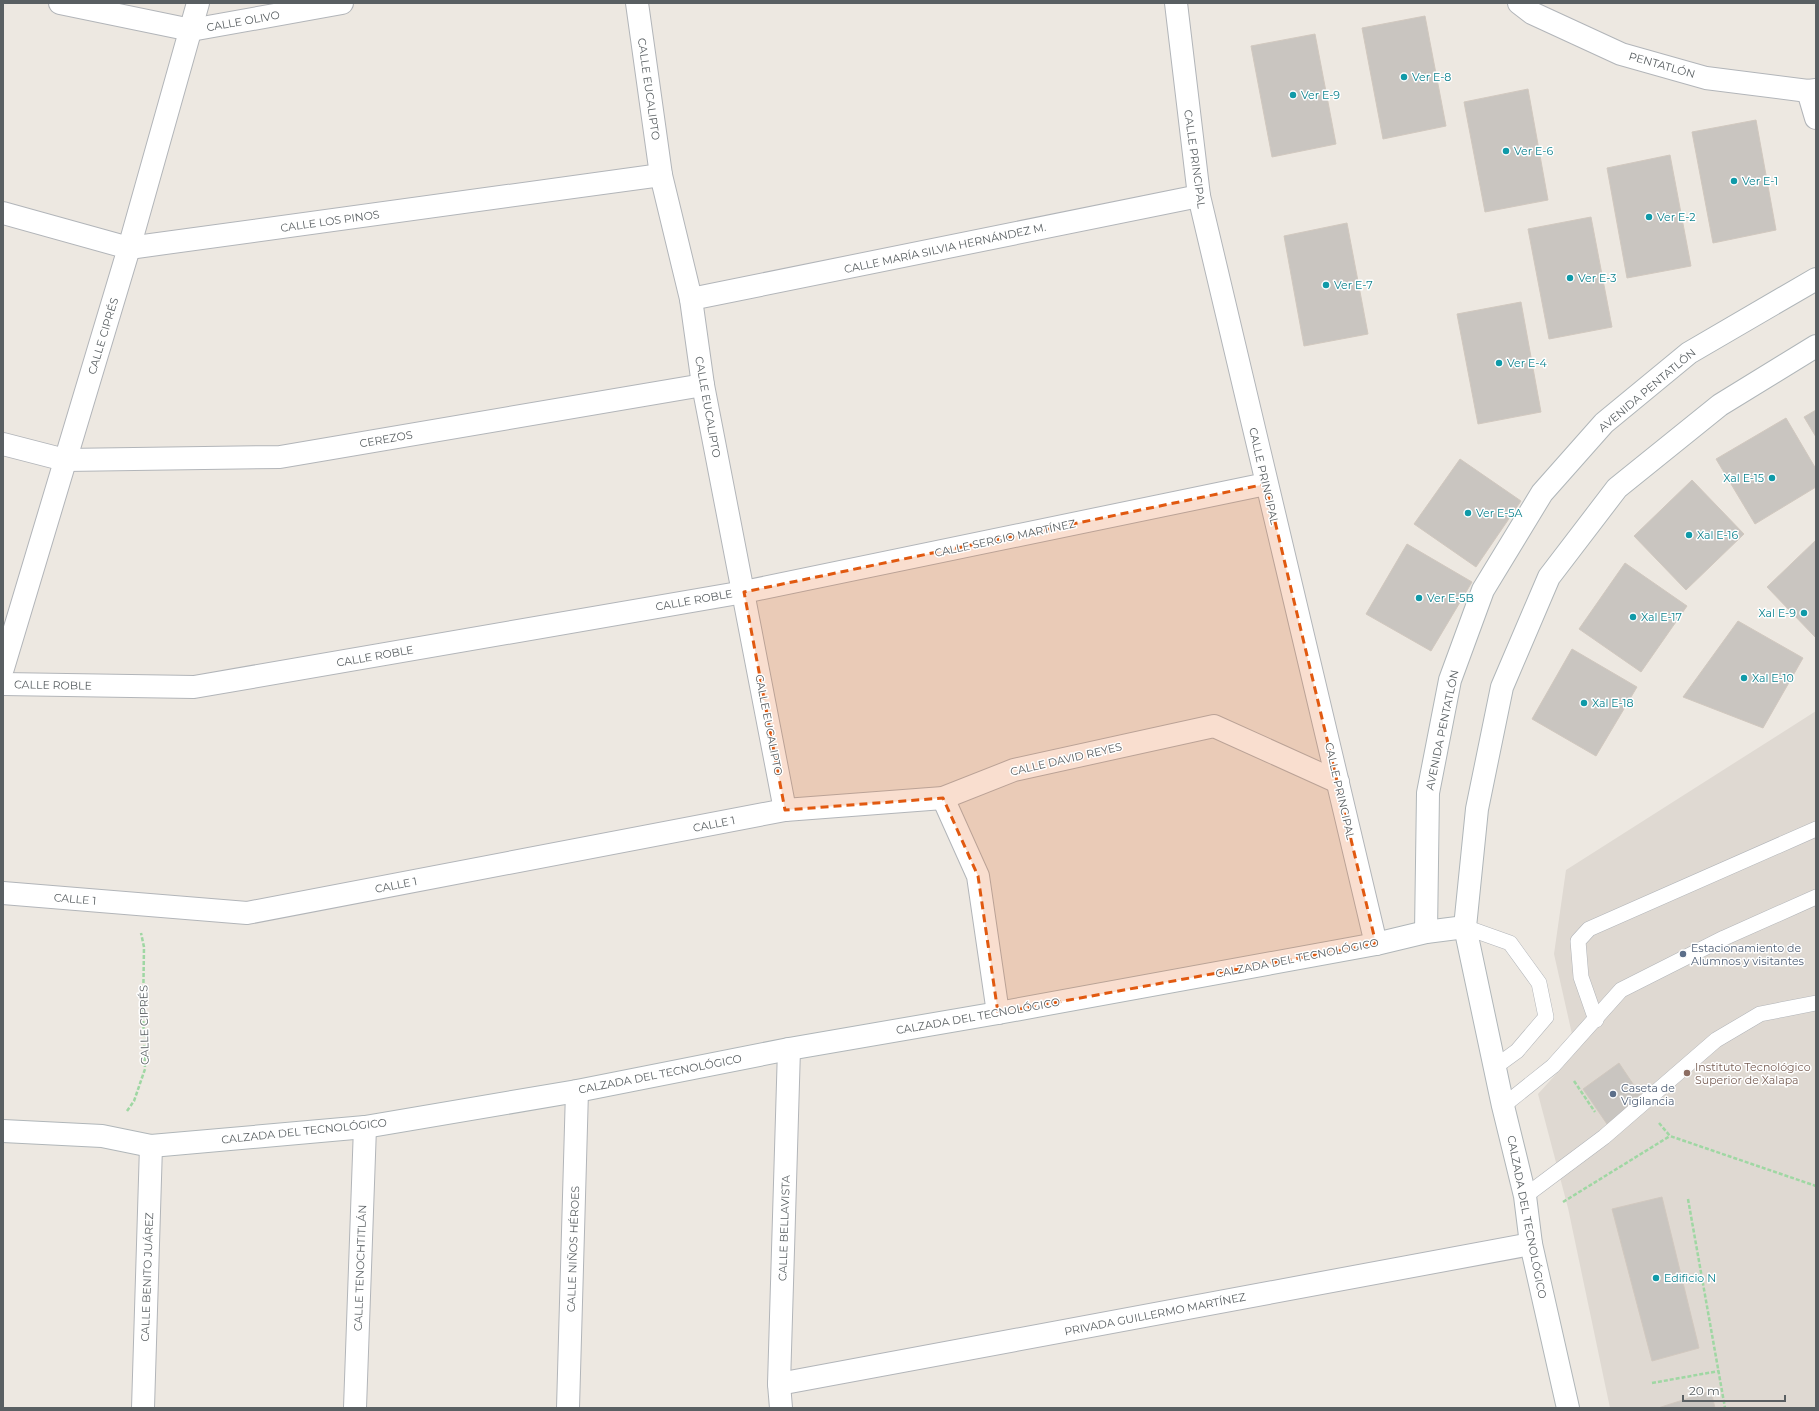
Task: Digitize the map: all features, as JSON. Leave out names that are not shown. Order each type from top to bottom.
[{"type":"street","points":[[60,3],[191,30]]},
{"type":"street","name":"CALLE CIPRÉS","points":[[3,668],[129,248],[198,3]]},
{"type":"street","name":"CALLE OLIVO","points":[[191,30],[342,3]]},
{"type":"street","name":"CALLE EUCALIPTO","points":[[637,3],[662,175],[691,299],[703,385],[786,810]]},
{"type":"street","name":"CALLE PRINCIPAL","points":[[1176,3],[1199,196],[1376,944]]},
{"type":"street","name":"PENTATLÓN","points":[[1519,3],[1532,12],[1621,54],[1706,78],[1812,90]]},
{"type":"street","points":[[1812,90],[1816,118]]},
{"type":"street","name":"CALLE LOS PINOS","points":[[3,213],[129,248],[662,175]]},
{"type":"street","name":"CALLE MARÍA SILVIA HERNÁNDEZ M.","points":[[691,299],[1199,196]]},
{"type":"street","name":"AVENIDA PENTATLÓN","points":[[1426,932],[1428,793],[1450,680],[1483,590],[1542,493],[1604,423],[1689,353],[1816,279]]},
{"type":"street","points":[[1465,927],[1477,809],[1502,687],[1549,577],[1617,488],[1720,405],[1816,346]]},
{"type":"street","name":"CEREZOS","points":[[3,444],[66,460],[280,457],[703,385]]},
{"type":"street","name":"CALLE SERGIO MARTÍNEZ","points":[[744,592],[1266,484]]},
{"type":"street","name":"CALLE ROBLE","points":[[3,684],[194,687],[744,592]]},
{"type":"street","name":"CALLE DAVID REYES","points":[[786,810],[943,798],[1014,770],[1214,726],[1338,782]]},
{"type":"street","points":[[943,798],[978,876],[998,1013]]},
{"type":"street","name":"CALLE 1","points":[[3,893],[247,913],[786,810]]},
{"type":"street","name":"CALZADA DEL TECNOLÓGICO","points":[[3,1130],[102,1136],[150,1146],[365,1127],[577,1091],[789,1049],[998,1013],[1376,944],[1426,932],[1465,927],[1525,1196],[1529,1234],[1568,1408]]},
{"type":"street","name":"CALLE BELLAVISTA","points":[[781,1408],[779,1384],[789,1049]]},
{"type":"street","name":"CALLE NIÑOS HÉROES","points":[[568,1408],[577,1091]]},
{"type":"street","name":"CALLE TENOCHTITLÁN","points":[[355,1408],[365,1127]]},
{"type":"street","name":"CALLE BENITO JUÁREZ","points":[[142,1408],[150,1146]]},
{"type":"street","name":"PRIVADA GUILLERMO MARTÍNEZ","points":[[779,1384],[1529,1234]]},
{"type":"lane","points":[[1596,1020],[1582,977],[1578,941],[1589,929],[1816,829]]},
{"type":"lane","points":[[1504,1106],[1553,1066],[1596,1020],[1621,990],[1724,938],[1816,897]]},
{"type":"lane","points":[[1465,927],[1510,943],[1539,983],[1546,1017],[1517,1051],[1495,1067]]},
{"type":"lane","points":[[1525,1196],[1604,1137],[1716,1040],[1760,1014],[1816,1003]]},
{"type":"path","name":"CALLE CIPRÉS","points":[[102,1136],[122,1117],[134,1101],[145,1069],[143,1013],[144,947],[139,924],[127,903]]},
{"type":"path","points":[[1529,1234],[1670,1136],[1816,1186]]},
{"type":"path","points":[[1688,1199],[1725,1408]]},
{"type":"path","points":[[1652,1383],[1718,1371]]},
{"type":"highlighted area","points":[[1266,484],[1376,944],[998,1013],[978,876],[943,798],[785,810],[744,592]]},
{"type":"shaded area","name":"Instituto Tecnológico Superior de Xalapa","points":[[1816,711],[1816,1408],[1610,1408],[1568,1208],[1538,1094],[1576,1052],[1554,954],[1566,870]]},
{"type":"building","name":"Ver E-8","points":[[1425,16],[1446,126],[1383,139],[1362,28]]},
{"type":"building","name":"Ver E-9","points":[[1315,34],[1336,144],[1272,157],[1251,46]]},
{"type":"building","name":"Ver E-6","points":[[1528,89],[1548,200],[1485,212],[1464,102]]},
{"type":"building","name":"Ver E-1","points":[[1756,120],[1776,230],[1713,243],[1692,132]]},
{"type":"building","name":"Ver E-2","points":[[1670,155],[1691,266],[1627,278],[1607,168]]},
{"type":"building","name":"Ver E-3","points":[[1591,217],[1612,327],[1549,339],[1528,229]]},
{"type":"building","name":"Ver E-7","points":[[1347,223],[1368,334],[1304,346],[1284,236]]},
{"type":"building","name":"Ver E-4","points":[[1521,302],[1541,412],[1478,424],[1457,314]]},
{"type":"building","points":[[1816,410],[1816,437],[1804,417]]},
{"type":"building","name":"Xal E-15","points":[[1786,418],[1816,469],[1816,487],[1755,524],[1716,459]]},
{"type":"building","name":"Ver E-5A","points":[[1460,459],[1521,501],[1476,567],[1414,524]]},
{"type":"building","name":"Xal E-16","points":[[1692,480],[1744,534],[1686,590],[1634,536]]},
{"type":"building","name":"Xal E-9","points":[[1816,540],[1816,638],[1767,587]]},
{"type":"building","name":"Ver E-5B","points":[[1407,544],[1472,582],[1431,651],[1366,614]]},
{"type":"building","name":"Xal E-17","points":[[1625,563],[1687,606],[1641,672],[1579,629]]},
{"type":"building","name":"Xal E-10","points":[[1738,621],[1803,658],[1763,728],[1683,697]]},
{"type":"building","name":"Xal E-18","points":[[1572,649],[1637,687],[1596,756],[1532,719]]},
{"type":"building","name":"Caseta de Vigilancia","points":[[1619,1063],[1643,1099],[1607,1124],[1583,1089]]},
{"type":"building","name":"Edificio N","points":[[1662,1197],[1699,1348],[1652,1361],[1612,1209]]},
{"type":"building","points":[[1711,1391],[1715,1408],[1658,1408]]},
{"type":"place","name":"Ver E-8","points":[[1404,77]]},
{"type":"place","name":"Ver E-9","points":[[1293,95]]},
{"type":"place","name":"Ver E-6","points":[[1506,151]]},
{"type":"place","name":"Ver E-1","points":[[1734,181]]},
{"type":"place","name":"Ver E-2","points":[[1649,217]]},
{"type":"place","name":"Ver E-3","points":[[1570,278]]},
{"type":"place","name":"Ver E-7","points":[[1326,285]]},
{"type":"place","name":"Ver E-4","points":[[1499,363]]},
{"type":"place","name":"Xal E-15","points":[[1772,478]]},
{"type":"place","name":"Ver E-5A","points":[[1468,513]]},
{"type":"place","name":"Xal E-16","points":[[1689,535]]},
{"type":"place","name":"Ver E-5B","points":[[1419,598]]},
{"type":"place","name":"Xal E-9","points":[[1804,613]]},
{"type":"place","name":"Xal E-17","points":[[1633,617]]},
{"type":"place","name":"Xal E-10","points":[[1744,678]]},
{"type":"place","name":"Xal E-18","points":[[1584,703]]},
{"type":"place","name":"Estacionamiento de Alumnos y visitantes","points":[[1683,954]]},
{"type":"place","name":"Instituto Tecnológico Superior de Xalapa","points":[[1687,1073]]},
{"type":"place","name":"Caseta de Vigilancia","points":[[1613,1094]]},
{"type":"place","name":"Edificio N","points":[[1656,1278]]}]
